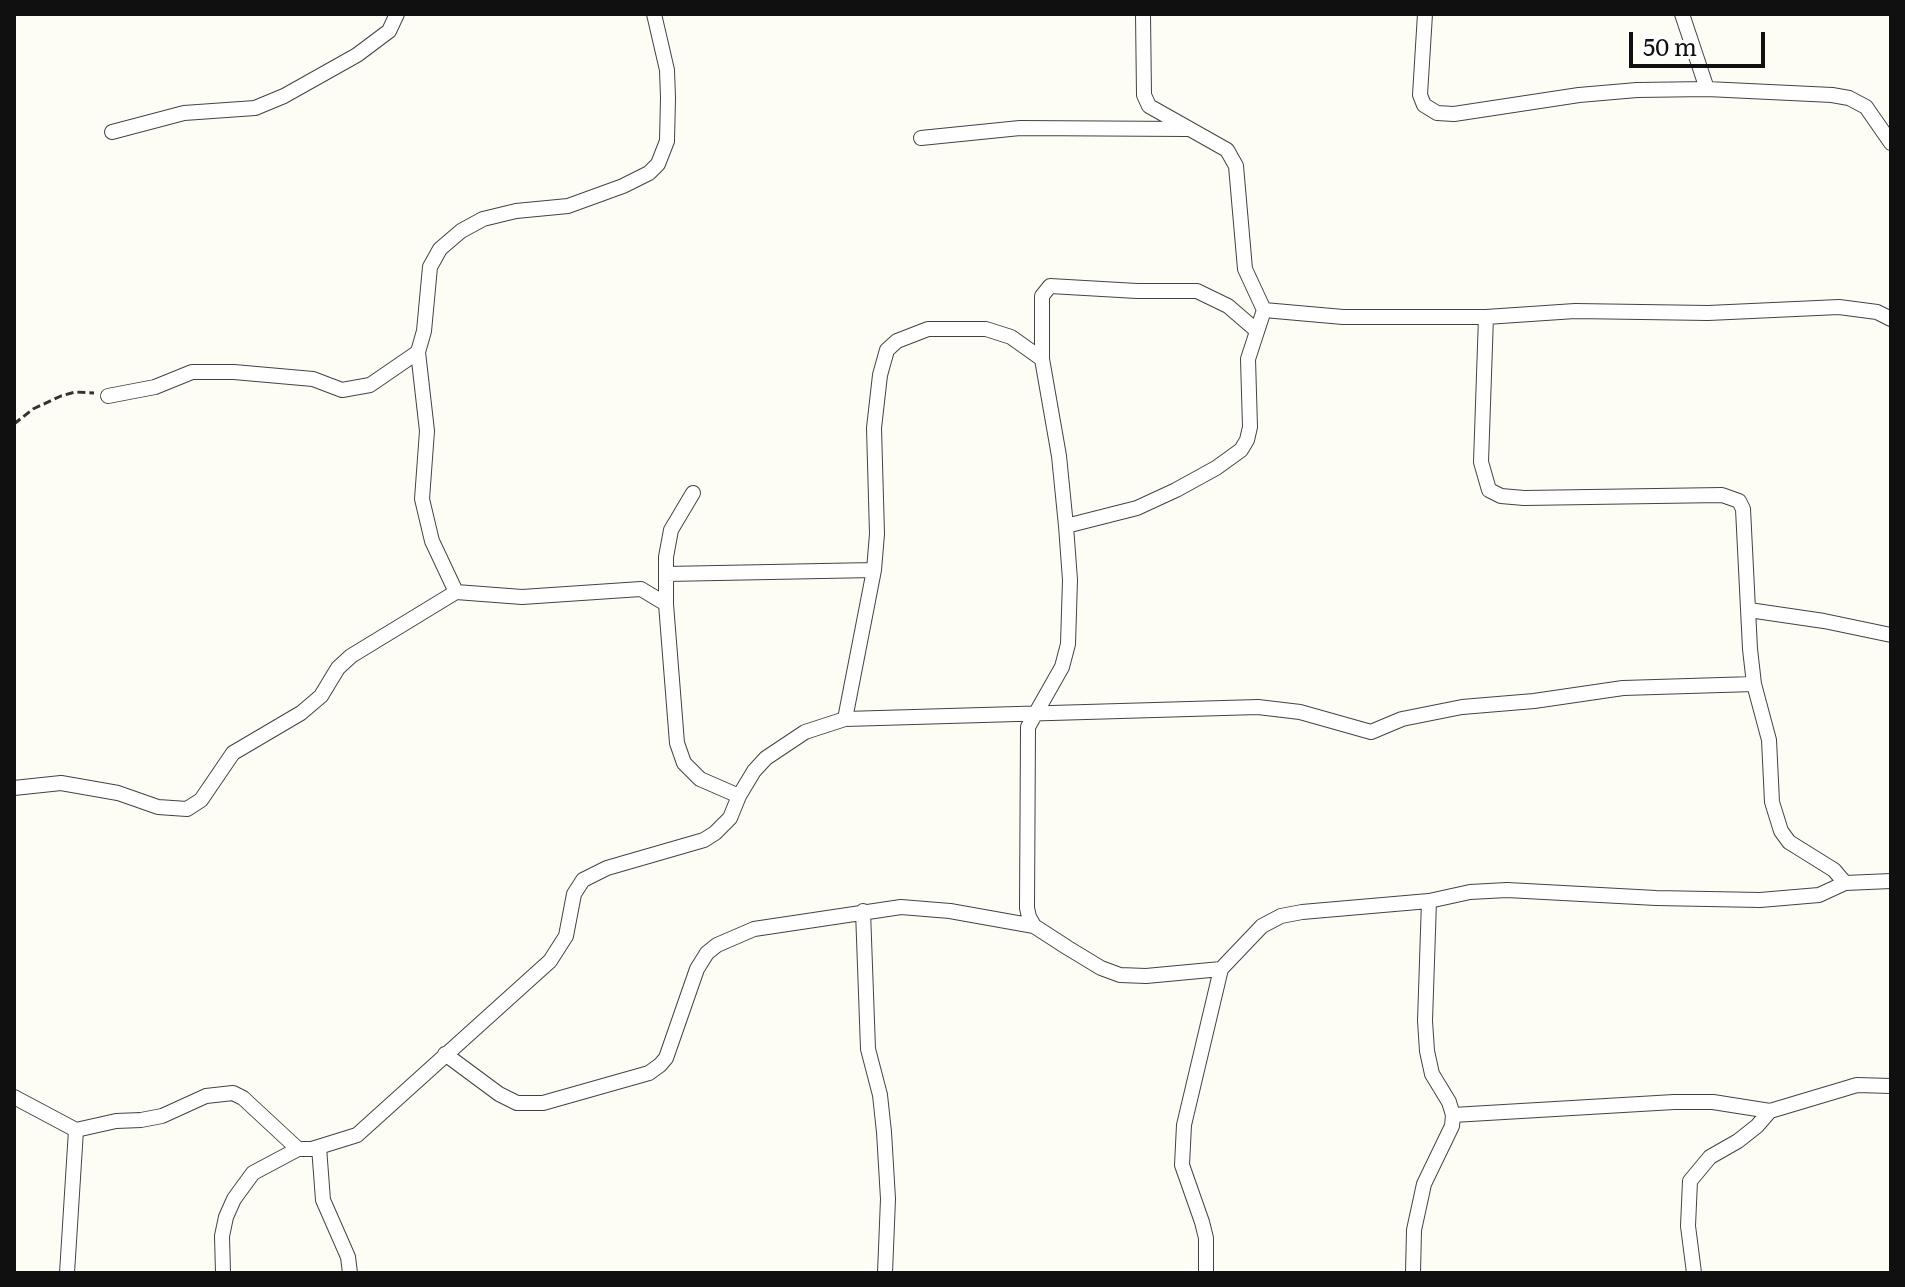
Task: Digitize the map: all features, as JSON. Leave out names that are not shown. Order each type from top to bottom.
[{"type":"street","points":[[112,132],[184,113],[255,108],[284,96],[357,55],[389,31],[397,14]]},
{"type":"street","points":[[456,592],[432,541],[423,507],[427,431],[418,352],[424,331],[430,267],[440,249],[461,231],[483,219],[506,213],[568,206],[623,186],[649,173],[658,164],[667,141],[668,98],[667,70],[654,14]]},
{"type":"street","points":[[1066,526],[1137,508],[1216,468],[1241,450],[1250,427],[1248,359],[1264,310],[1245,269],[1236,166],[1227,150],[1149,106],[1144,95],[1143,14]]},
{"type":"street","points":[[1425,14],[1420,95],[1424,105],[1437,113],[1512,107],[1579,95],[1707,89],[1849,98],[1866,107],[1889,133]]},
{"type":"street","points":[[1682,14],[1707,89]]},
{"type":"street","points":[[921,138],[1020,128],[1191,129]]},
{"type":"street","points":[[1034,926],[1027,908],[1027,736],[1033,713],[1066,655],[1070,580],[1059,456],[1042,359],[1042,296],[1050,286],[1197,291],[1228,306],[1257,331]]},
{"type":"street","points":[[1264,310],[1343,317],[1486,317],[1575,311],[1708,313],[1839,307],[1877,312],[1891,319]]},
{"type":"street","points":[[1486,317],[1481,462],[1489,490],[1501,496],[1524,498],[1722,495],[1739,501],[1743,509],[1754,684],[1769,740],[1772,802],[1781,831],[1789,842],[1834,870],[1845,883]]},
{"type":"street","points":[[845,719],[874,570],[877,534],[874,428],[880,375],[887,350],[897,341],[928,329],[986,329],[1011,337],[1042,359]]},
{"type":"street","points":[[108,396],[155,387],[192,372],[234,372],[313,379],[342,390],[370,385],[418,352]]},
{"type":"street","points":[[693,493],[671,530],[667,549],[666,604],[677,743],[684,763],[700,779],[739,796]]},
{"type":"street","points":[[666,574],[874,570]]},
{"type":"street","points":[[14,788],[61,783],[118,793],[158,807],[187,809],[201,800],[233,753],[301,713],[321,696],[338,668],[351,656],[456,592],[522,597],[641,589],[666,604]]},
{"type":"street","points":[[1749,610],[1891,635]]},
{"type":"street","points":[[223,1273],[222,1236],[226,1217],[234,1199],[253,1173],[298,1149],[319,1147],[357,1135],[550,961],[566,936],[574,894],[583,880],[607,868],[704,840],[720,830],[730,818],[754,771],[786,743],[815,728],[845,719],[1258,707],[1300,712],[1371,732],[1402,719],[1462,707],[1623,688],[1754,684]]},
{"type":"street","points":[[1206,1273],[1206,1238],[1185,1180],[1181,1144],[1221,969],[1262,926],[1281,916],[1310,911],[1429,901],[1470,892],[1507,890],[1760,900],[1819,895],[1845,883],[1891,881]]},
{"type":"street","points":[[1413,1273],[1414,1230],[1424,1184],[1452,1126],[1453,1115],[1432,1074],[1427,1051],[1429,901]]},
{"type":"street","points":[[445,1054],[499,1094],[517,1103],[531,1104],[649,1073],[666,1058],[697,969],[707,953],[717,945],[754,929],[863,911],[913,908],[1034,926],[1101,968],[1120,975],[1146,976],[1221,969]]},
{"type":"street","points":[[863,911],[868,1049],[880,1095],[884,1132],[888,1199],[885,1273]]},
{"type":"street","points":[[1453,1115],[1674,1102],[1725,1103],[1770,1111],[1857,1085],[1891,1086]]},
{"type":"street","points":[[14,1097],[76,1130],[116,1121],[162,1116],[206,1096],[233,1093],[243,1098],[298,1149]]},
{"type":"street","points":[[1694,1273],[1688,1226],[1690,1181],[1710,1157],[1738,1141],[1770,1111]]},
{"type":"street","points":[[67,1273],[76,1130]]},
{"type":"street","points":[[319,1147],[323,1200],[348,1257],[350,1273]]},
{"type":"path","points":[[14,424],[33,409],[61,396],[88,391],[108,396]]}]
